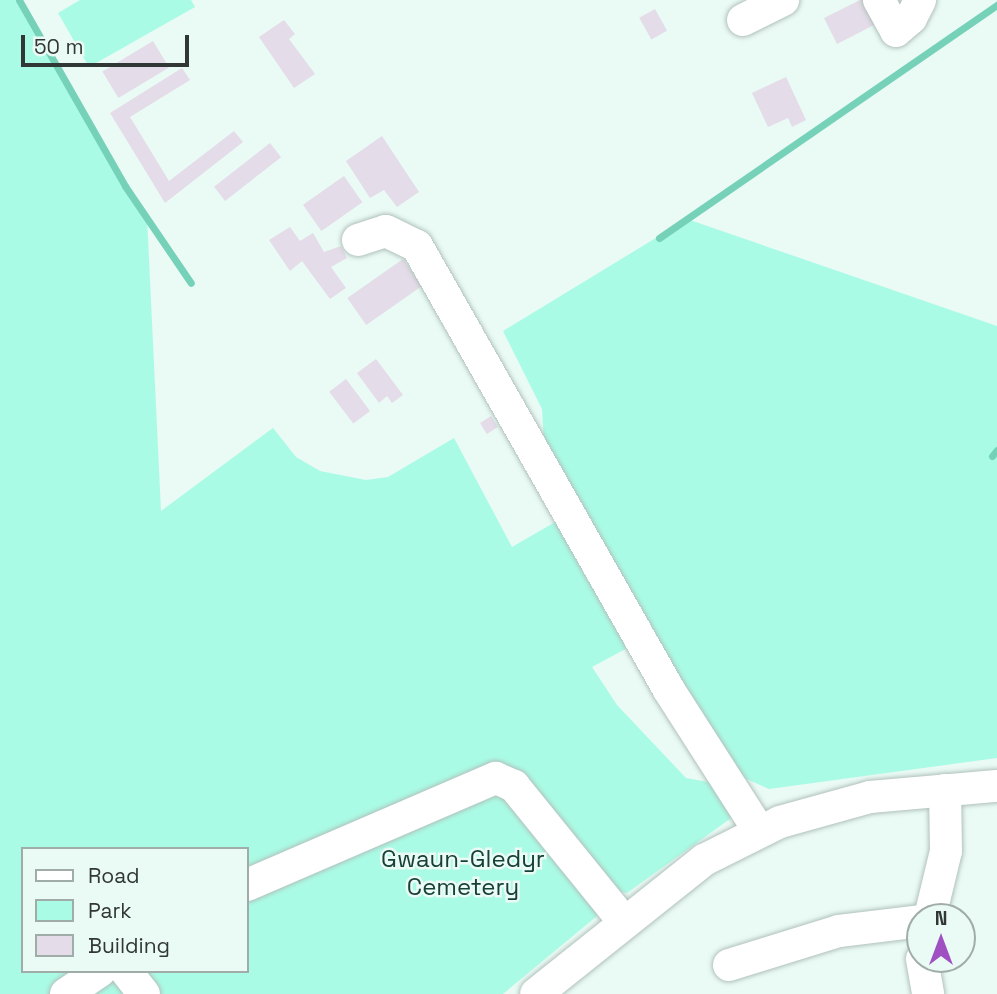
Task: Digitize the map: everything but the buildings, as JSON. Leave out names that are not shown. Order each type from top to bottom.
[{"type":"street","points":[[743,20],[783,0]]},
{"type":"street","points":[[879,0],[896,31],[912,18],[920,0]]},
{"type":"street","points":[[358,240],[386,231],[417,246],[669,690],[758,831]]},
{"type":"street","points":[[248,885],[496,779],[514,786],[624,922]]},
{"type":"street","points":[[536,994],[704,860],[758,831],[843,803],[997,786]]},
{"type":"street","points":[[933,903],[946,851],[945,790]]},
{"type":"street","points":[[729,965],[839,931],[906,922]]},
{"type":"street","points":[[66,994],[97,973]]},
{"type":"street","points":[[128,973],[144,994]]},
{"type":"street","points":[[924,973],[928,994]]},
{"type":"green space","name":"Gwaun-Gledyr Cemetery","points":[[0,0],[19,0],[147,217],[161,511],[273,428],[296,457],[320,471],[366,480],[388,477],[454,438],[512,547],[557,521],[631,646],[592,667],[617,705],[686,778],[719,784],[734,816],[627,893],[614,890],[596,903],[597,916],[503,994],[0,994]]},
{"type":"green space","points":[[80,0],[191,0],[195,7],[89,67],[58,13]]},
{"type":"green space","points":[[687,219],[997,326],[997,758],[769,789],[742,777],[670,666],[544,443],[542,409],[503,331]]},
{"type":"waterway","points":[[19,0],[125,186],[191,283]]},
{"type":"waterway","points":[[659,238],[997,5]]},
{"type":"waterway","points":[[992,456],[997,450]]}]
